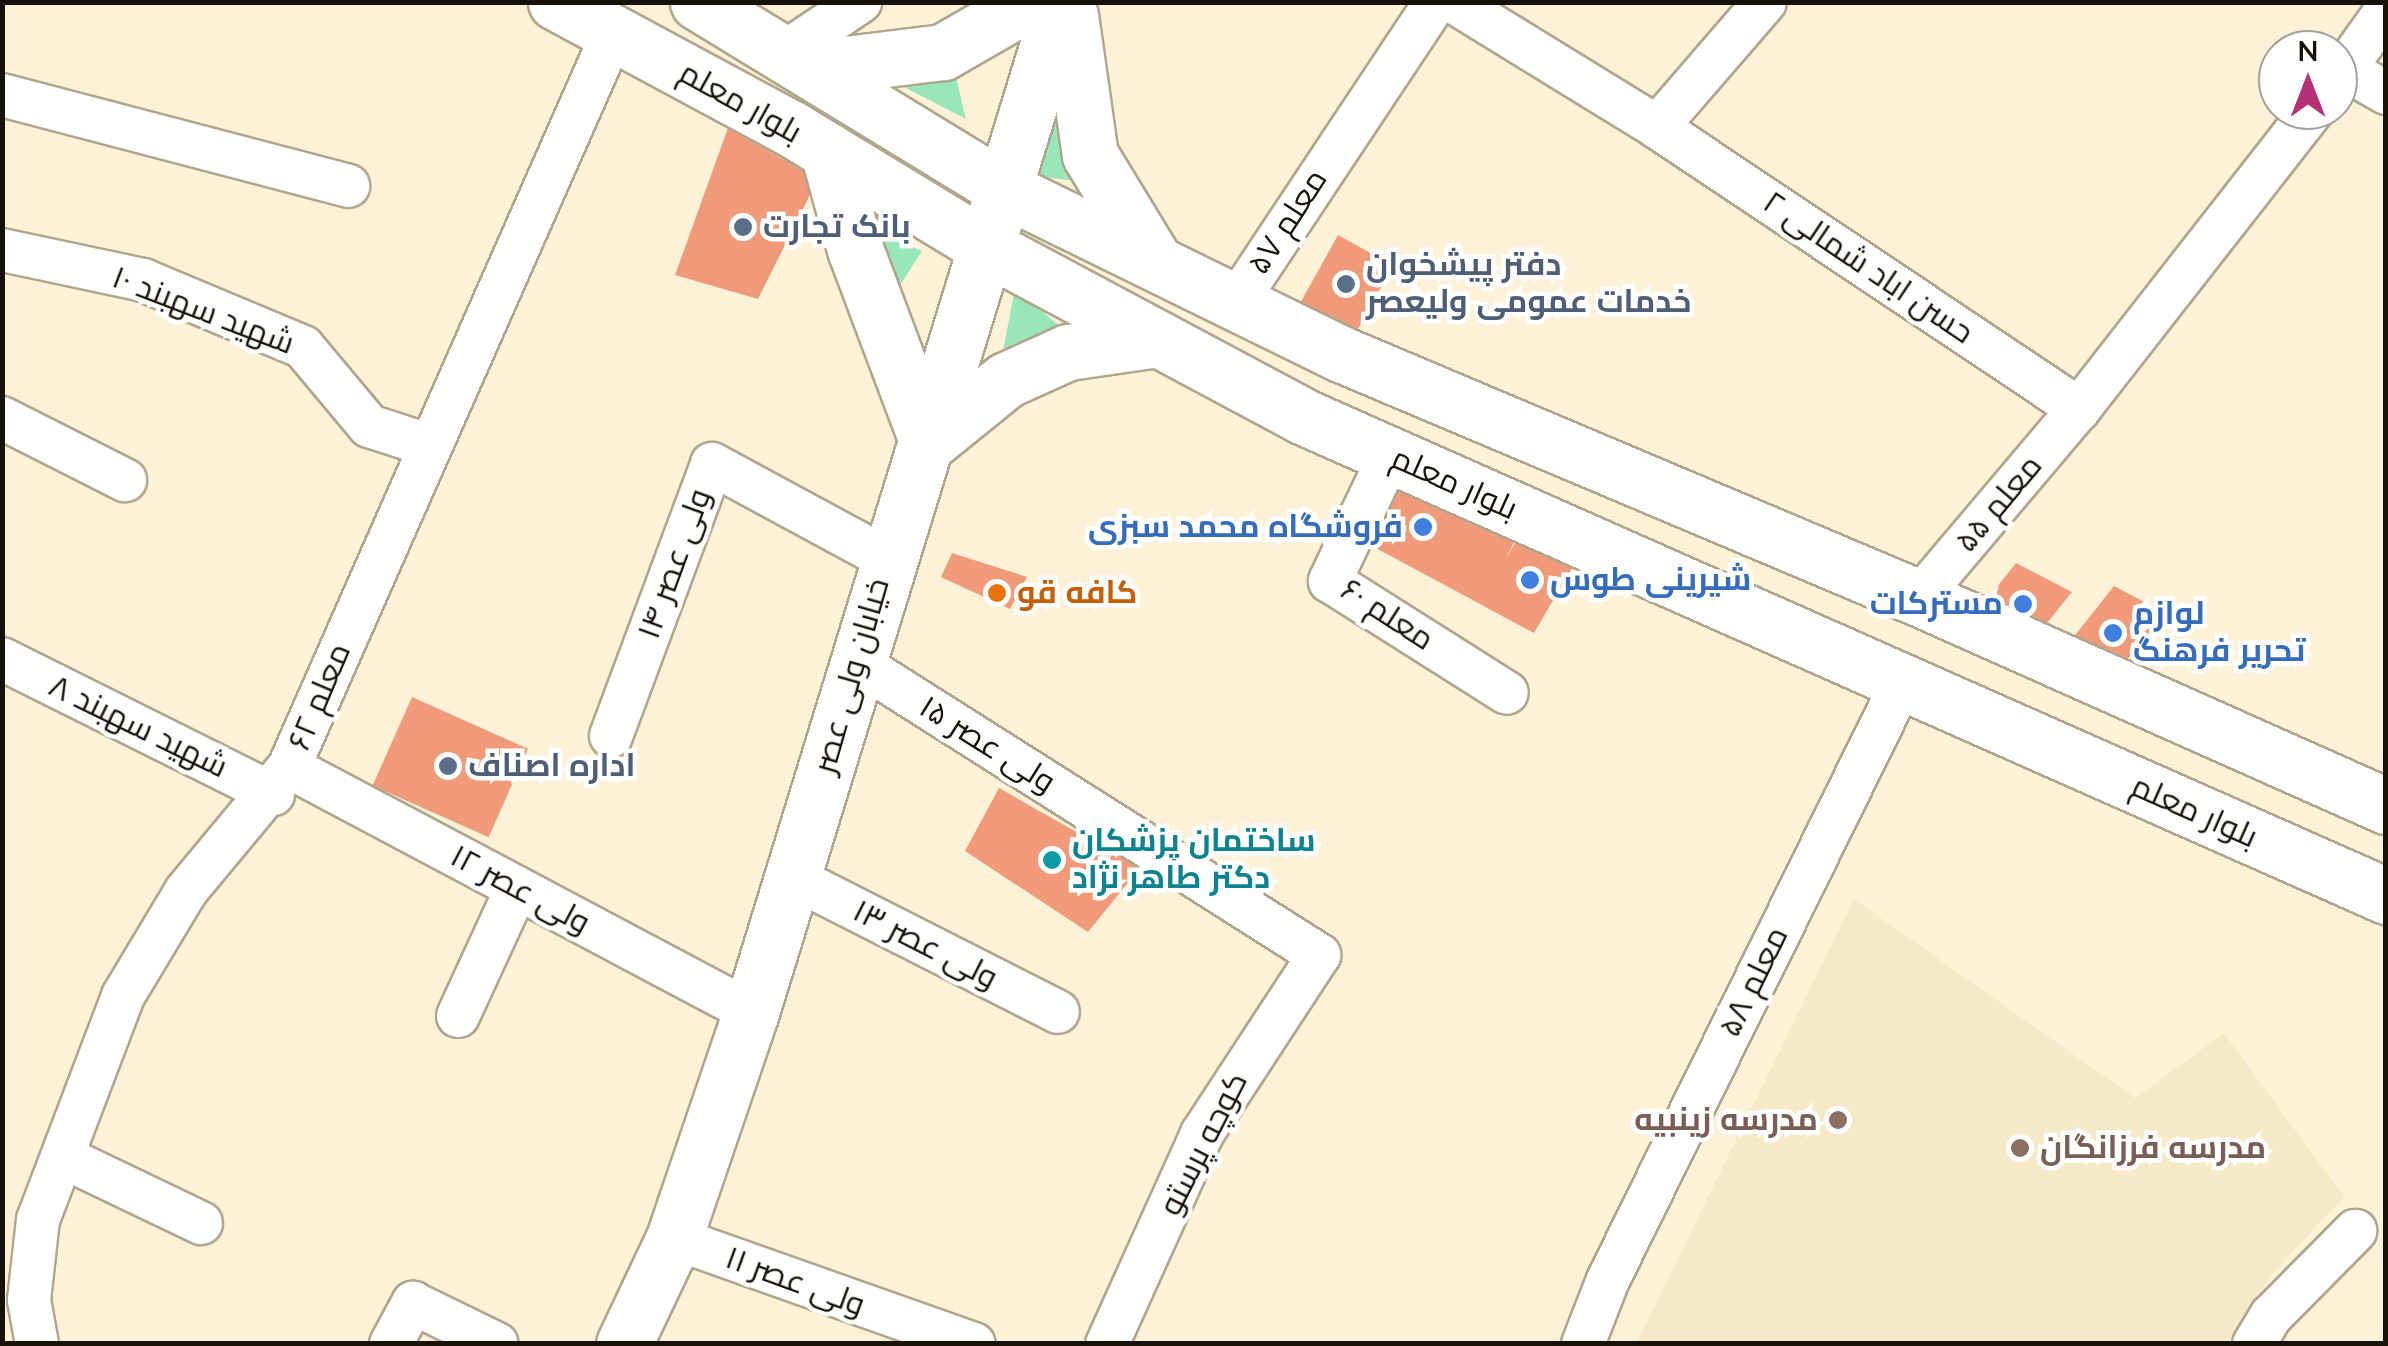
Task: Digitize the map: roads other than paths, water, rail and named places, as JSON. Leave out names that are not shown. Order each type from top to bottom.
[{"type":"main road","name":"بلوار معلم","points":[[556,2],[819,146],[988,248],[1302,416],[2386,896]]},
{"type":"main road","name":"بلوار معلم","points":[[698,2],[1008,191],[1342,354],[1919,598],[2386,806]]},
{"type":"main road","points":[[1030,2],[943,52],[812,68],[840,118],[819,146],[928,443],[1006,380],[1068,352],[1158,338]]},
{"type":"main road","name":"خیابان ولی عصر","points":[[624,1344],[674,1238],[751,1012],[858,663],[886,558],[928,443],[1008,191],[1061,2]]},
{"type":"main road","points":[[1069,2],[1076,91],[1090,156],[1156,262]]},
{"type":"main road","points":[[1302,416],[1296,402],[1302,374],[1342,354]]},
{"type":"street","points":[[812,68],[860,2]]},
{"type":"street","name":"معلم ۵۷","points":[[1236,302],[1436,2]]},
{"type":"street","name":"حسن اباد شمالی ۲","points":[[1454,2],[1657,127],[2079,409]]},
{"type":"street","points":[[1657,127],[1766,2]]},
{"type":"street","points":[[2358,51],[2386,11]]},
{"type":"street","name":"معلم ۶۲","points":[[38,1344],[29,1300],[38,1220],[122,996],[186,891],[281,781],[613,33]]},
{"type":"street","points":[[2358,81],[2386,94]]},
{"type":"street","points":[[2,95],[348,186]]},
{"type":"street","name":"معلم ۵۵","points":[[1919,598],[2079,409],[2297,130]]},
{"type":"street","name":"شهید سهبند ۱۰","points":[[2,250],[143,280],[303,347],[369,426],[428,445]]},
{"type":"street","points":[[2,418],[125,480]]},
{"type":"street","name":"معلم ۶۰","points":[[1390,455],[1330,582],[1507,693]]},
{"type":"street","name":"ولی عصر ۱۴","points":[[611,736],[712,464],[886,558]]},
{"type":"street","name":"شهید سهبند ۸","points":[[2,659],[281,781]]},
{"type":"street","name":"ولی عصر ۱۵","points":[[858,663],[1319,956]]},
{"type":"street","name":"معلم ۵۸","points":[[1583,1344],[1608,1280],[1901,684]]},
{"type":"street","name":"ولی عصر ۱۲","points":[[281,781],[517,888],[751,1012]]},
{"type":"street","name":"ولی عصر ۱۳","points":[[792,877],[1058,1012]]},
{"type":"street","points":[[458,1016],[517,888]]},
{"type":"street","name":"کوچه پرستو","points":[[1108,1344],[1202,1134],[1319,956]]},
{"type":"street","points":[[64,1157],[201,1224]]},
{"type":"street","points":[[2254,1344],[2270,1316],[2355,1230]]},
{"type":"street","name":"ولی عصر ۱۱","points":[[674,1238],[929,1338],[974,1344]]},
{"type":"street","points":[[391,1344],[413,1303],[496,1344]]},
{"type":"place","name":"بانک تجارت","points":[[743,227]]},
{"type":"place","name":"دفتر پیشخوان خدمات عمومی ولیعصر","points":[[1346,284]]},
{"type":"place","name":"فروشگاه محمد سبزی","points":[[1423,527]]},
{"type":"place","name":"شیرینی طوس","points":[[1530,580]]},
{"type":"place","name":"کافه قو","points":[[997,593]]},
{"type":"place","name":"مسترکات","points":[[2023,604]]},
{"type":"place","name":"لوازم تحریر فرهنگ","points":[[2113,633]]},
{"type":"place","name":"اداره اصناف","points":[[448,766]]},
{"type":"place","name":"ساختمان پزشکان دکتر طاهر نژاد","points":[[1052,860]]},
{"type":"place","name":"مدرسه زینبیه","points":[[1838,1120]]},
{"type":"place","name":"مدرسه فرزانگان","points":[[2020,1148]]}]
